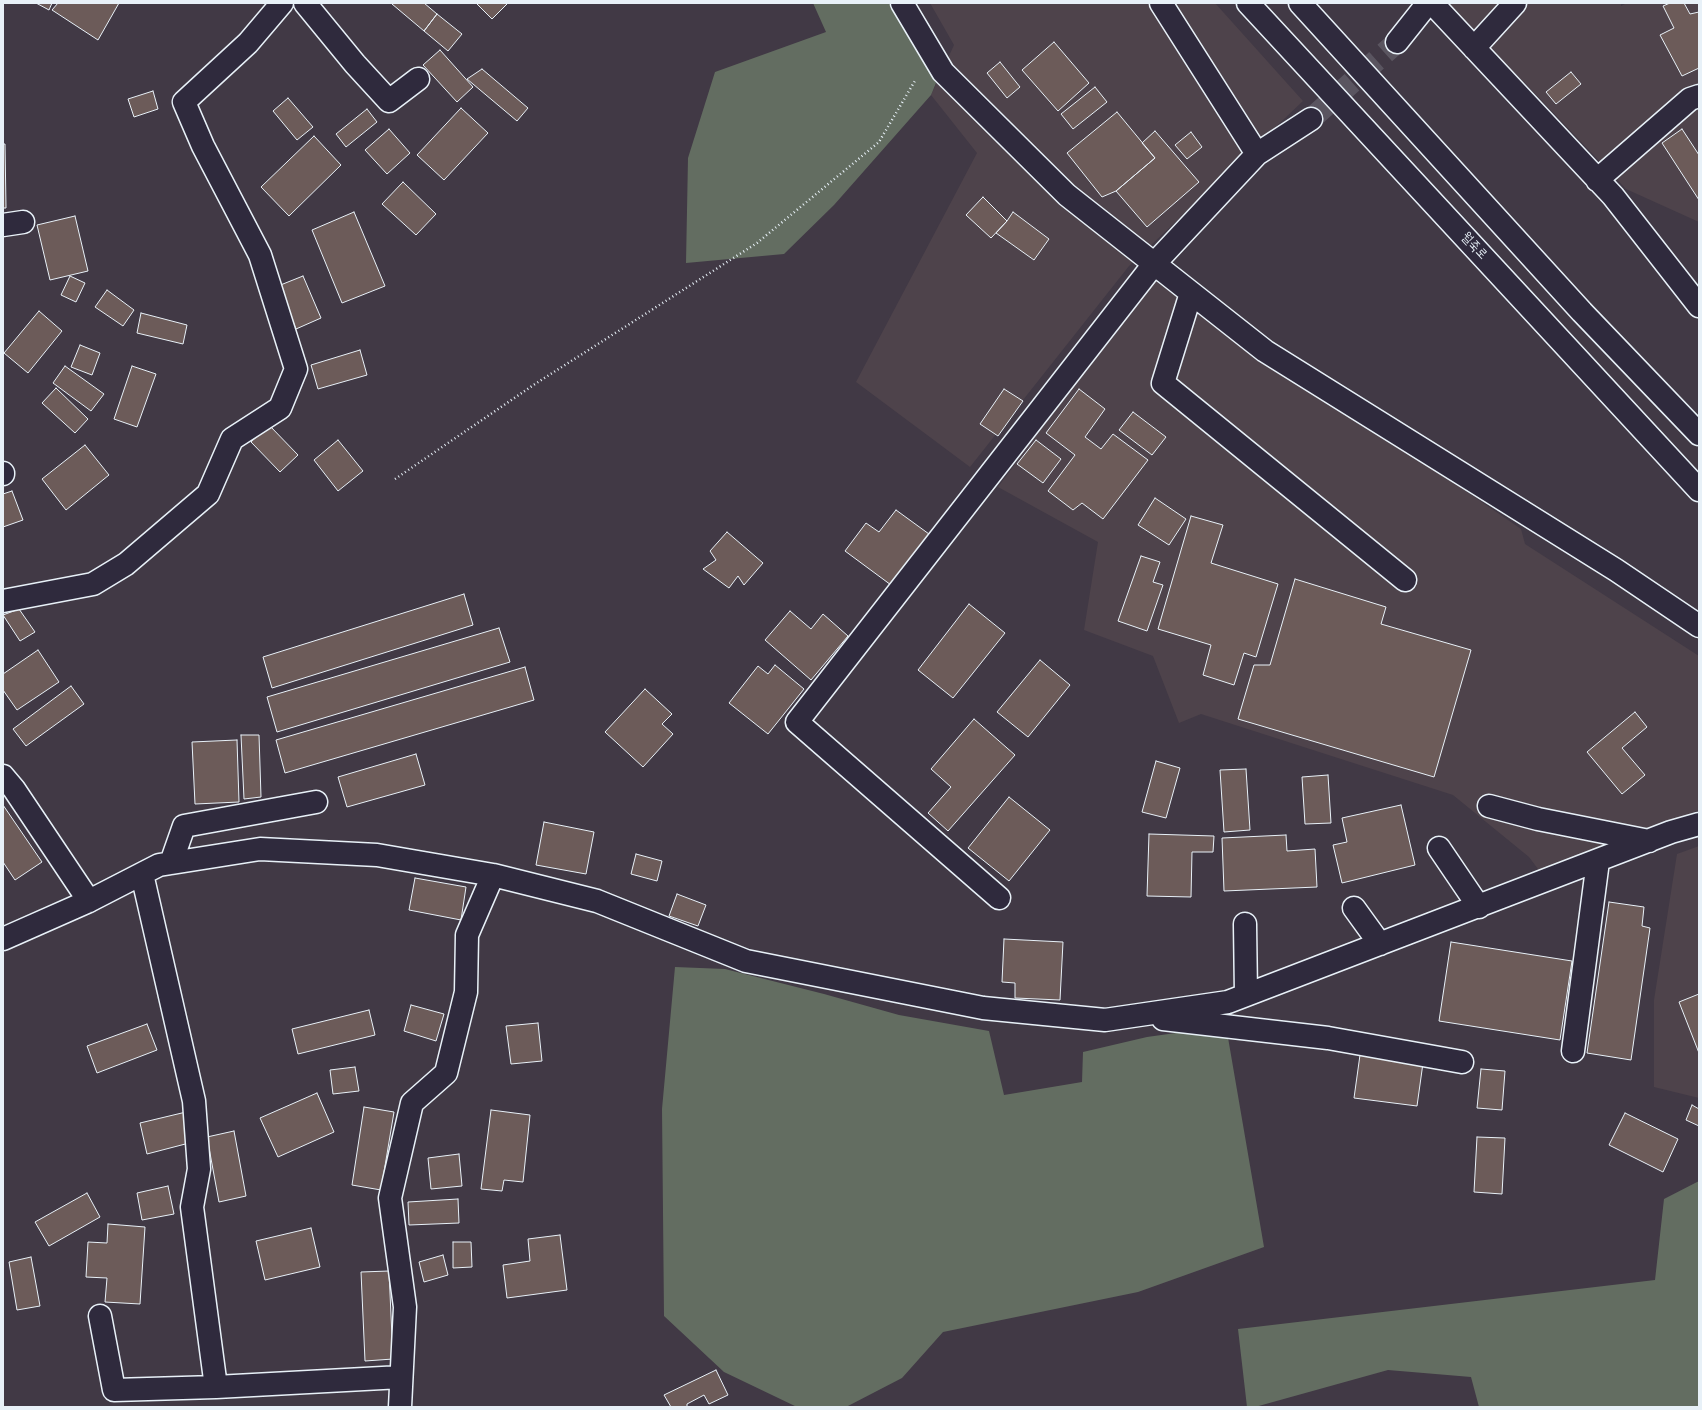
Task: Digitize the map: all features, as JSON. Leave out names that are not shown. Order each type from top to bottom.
[{"type":"street","points":[[3,601],[93,584],[126,564],[208,494],[232,439],[280,408],[296,369],[260,255],[203,146],[184,102],[248,44],[282,3]]},
{"type":"street","points":[[305,3],[355,64],[389,101],[418,79]]},
{"type":"street","points":[[902,3],[943,72],[1067,195],[1265,351],[1616,570],[1699,626]]},
{"type":"street","points":[[1161,3],[1257,154]]},
{"type":"street","name":"월죽로","points":[[1248,3],[1699,490]]},
{"type":"street","points":[[1300,3],[1582,312],[1699,434]]},
{"type":"street","points":[[1397,42],[1428,3]]},
{"type":"street","points":[[1432,3],[1613,196],[1699,306]]},
{"type":"street","points":[[1474,48],[1515,3]]},
{"type":"street","points":[[1597,180],[1690,99],[1699,96]]},
{"type":"street","points":[[999,898],[797,722],[1154,264],[1257,154],[1311,119]]},
{"type":"street","points":[[1191,293],[1164,383],[1405,580]]},
{"type":"street","points":[[3,776],[14,789],[89,901]]},
{"type":"street","points":[[171,863],[184,826],[316,802]]},
{"type":"street","points":[[1489,806],[1538,819],[1649,841]]},
{"type":"street","points":[[3,939],[89,901],[159,865],[260,849],[377,855],[493,875],[598,901],[746,961],[983,1008],[1105,1020],[1228,1002],[1671,832],[1699,824]]},
{"type":"street","points":[[1439,848],[1479,906]]},
{"type":"street","points":[[1573,1051],[1598,860]]},
{"type":"street","points":[[142,874],[194,1101],[199,1169],[192,1207],[216,1387]]},
{"type":"street","points":[[400,1407],[404,1307],[390,1198],[412,1103],[446,1073],[466,992],[467,935],[493,875]]},
{"type":"street","points":[[1354,908],[1380,944]]},
{"type":"street","points":[[1245,924],[1246,995]]},
{"type":"street","points":[[1134,1016],[1328,1038],[1462,1062]]},
{"type":"street","points":[[100,1316],[114,1390],[216,1387],[401,1377]]},
{"type":"path","points":[[395,480],[535,384],[757,243],[879,142],[932,53]]},
{"type":"shaded area","points":[[930,3],[1215,3],[1303,101],[1129,266],[970,467],[856,382],[977,153],[931,95],[954,45]]},
{"type":"shaded area","points":[[1438,3],[1621,3],[1621,6],[1627,3],[1699,3],[1699,222],[1626,189],[1524,82]]},
{"type":"shaded area","points":[[1154,277],[1521,529],[1525,544],[1699,656],[1699,810],[1541,873],[1529,857],[1453,795],[1201,714],[1179,723],[1153,656],[1084,630],[1098,542],[998,487]]},
{"type":"shaded area","points":[[1699,846],[1699,1098],[1654,1087],[1654,1000],[1677,854]]},
{"type":"green space","points":[[813,3],[889,3],[936,83],[931,95],[834,205],[784,254],[686,263],[688,158],[715,72],[826,32]]},
{"type":"green space","points":[[675,967],[725,969],[899,1015],[989,1031],[1004,1095],[1082,1082],[1083,1052],[1147,1037],[1226,1026],[1264,1247],[1138,1292],[943,1332],[902,1378],[846,1407],[797,1407],[724,1372],[664,1316],[662,1109]]},
{"type":"green space","points":[[1699,1181],[1699,1407],[1479,1407],[1471,1377],[1388,1370],[1255,1407],[1247,1407],[1238,1329],[1655,1280],[1664,1199]]},
{"type":"building","points":[[36,3],[52,3],[49,10]]},
{"type":"building","points":[[58,3],[119,3],[98,40],[52,10]]},
{"type":"building","points":[[424,3],[437,14],[424,31],[392,4]]},
{"type":"building","points":[[476,3],[508,3],[492,19]]},
{"type":"building","points":[[1670,3],[1684,3],[1690,14],[1699,12],[1699,68],[1682,76],[1660,35],[1674,28],[1663,6]]},
{"type":"building","points":[[437,14],[462,34],[448,51],[424,31]]},
{"type":"building","points":[[1054,42],[1089,83],[1058,111],[1022,70]]},
{"type":"building","points":[[440,50],[473,87],[457,102],[423,65]]},
{"type":"building","points":[[1000,62],[1020,87],[1007,98],[987,73]]},
{"type":"building","points":[[482,69],[528,108],[517,121],[467,79]]},
{"type":"building","points":[[1571,72],[1581,84],[1556,104],[1546,92]]},
{"type":"building","points":[[1095,87],[1107,102],[1073,129],[1061,114]]},
{"type":"building","points":[[153,91],[158,109],[134,117],[128,99]]},
{"type":"building","points":[[288,98],[313,127],[297,140],[273,111]]},
{"type":"building","points":[[461,108],[488,133],[444,180],[417,155]]},
{"type":"building","points":[[367,109],[377,122],[346,147],[336,134]]},
{"type":"building","points":[[1117,112],[1155,158],[1116,191],[1102,197],[1067,153]]},
{"type":"building","points":[[389,129],[410,153],[387,174],[365,150]]},
{"type":"building","points":[[1682,129],[1699,155],[1699,200],[1662,143]]},
{"type":"building","points":[[1155,131],[1199,182],[1147,227],[1116,191],[1155,158],[1142,143]]},
{"type":"building","points":[[1191,132],[1202,147],[1187,159],[1175,145]]},
{"type":"building","points":[[314,136],[341,165],[289,216],[261,187]]},
{"type":"building","points":[[3,144],[5,144],[6,208],[3,208]]},
{"type":"building","points":[[403,182],[436,214],[416,235],[382,204]]},
{"type":"building","points":[[983,197],[1007,221],[991,238],[966,215]]},
{"type":"building","points":[[354,212],[385,286],[342,303],[312,230]]},
{"type":"building","points":[[1013,212],[1049,239],[1034,260],[996,233]]},
{"type":"building","points":[[75,216],[88,271],[50,280],[37,225]]},
{"type":"building","points":[[70,276],[85,283],[76,302],[61,295]]},
{"type":"building","points":[[303,276],[321,318],[296,329],[278,286]]},
{"type":"building","points":[[107,290],[134,310],[123,326],[95,307]]},
{"type":"building","points":[[39,311],[62,331],[28,373],[4,353]]},
{"type":"building","points":[[141,313],[187,325],[183,344],[137,333]]},
{"type":"building","points":[[80,345],[100,353],[92,375],[71,367]]},
{"type":"building","points":[[360,350],[367,375],[318,389],[311,365]]},
{"type":"building","points":[[65,366],[104,394],[91,411],[53,383]]},
{"type":"building","points":[[132,366],[156,374],[137,427],[114,419]]},
{"type":"building","points":[[56,388],[88,419],[75,433],[42,403]]},
{"type":"building","points":[[1004,389],[1023,401],[998,436],[980,424]]},
{"type":"building","points":[[1079,389],[1105,409],[1085,437],[1101,449],[1113,434],[1148,460],[1103,519],[1082,503],[1073,510],[1048,491],[1075,455],[1046,433]]},
{"type":"building","points":[[1133,412],[1166,437],[1152,455],[1119,430]]},
{"type":"building","points":[[269,425],[298,455],[280,472],[251,442]]},
{"type":"building","points":[[338,440],[363,471],[338,491],[314,460]]},
{"type":"building","points":[[1036,440],[1061,459],[1043,483],[1017,464]]},
{"type":"building","points":[[85,445],[109,475],[66,510],[42,479]]},
{"type":"building","points":[[12,491],[23,520],[3,527],[3,494]]},
{"type":"building","points":[[1155,498],[1186,519],[1169,545],[1138,525]]},
{"type":"building","points":[[896,510],[929,534],[891,585],[845,551],[866,523],[879,532]]},
{"type":"building","points":[[1191,516],[1223,525],[1211,563],[1278,584],[1256,657],[1244,653],[1234,685],[1203,675],[1211,645],[1158,629]]},
{"type":"building","points":[[727,532],[763,563],[744,585],[738,576],[729,588],[703,569],[716,560],[710,551]]},
{"type":"building","points":[[1141,556],[1160,562],[1153,582],[1163,585],[1147,631],[1118,621]]},
{"type":"building","points":[[1295,579],[1386,607],[1381,624],[1471,650],[1434,777],[1238,719],[1254,665],[1270,665]]},
{"type":"building","points":[[464,594],[473,625],[272,688],[263,657]]},
{"type":"building","points":[[969,604],[1005,633],[953,698],[918,670]]},
{"type":"building","points":[[19,609],[35,632],[20,641],[3,615]]},
{"type":"building","points":[[790,611],[811,629],[823,614],[848,636],[811,680],[765,640]]},
{"type":"building","points":[[499,628],[510,662],[277,732],[267,697]]},
{"type":"building","points":[[38,650],[59,682],[17,710],[3,690],[3,674]]},
{"type":"building","points":[[1040,660],[1070,685],[1028,737],[997,712]]},
{"type":"building","points":[[775,665],[804,689],[768,734],[729,703],[758,666],[768,674]]},
{"type":"building","points":[[525,667],[534,700],[285,773],[276,740]]},
{"type":"building","points":[[71,686],[84,704],[26,746],[13,729]]},
{"type":"building","points":[[645,689],[672,714],[662,724],[673,734],[643,767],[605,732]]},
{"type":"building","points":[[1635,712],[1647,727],[1622,748],[1645,775],[1622,794],[1587,752]]},
{"type":"building","points":[[974,719],[1015,755],[948,831],[928,813],[951,787],[931,769]]},
{"type":"building","points":[[241,735],[259,735],[261,797],[244,799]]},
{"type":"building","points":[[237,740],[239,802],[195,804],[192,742]]},
{"type":"building","points":[[416,754],[425,785],[347,807],[338,777]]},
{"type":"building","points":[[1156,761],[1180,768],[1166,818],[1142,812]]},
{"type":"building","points":[[1246,769],[1250,830],[1224,832],[1220,770]]},
{"type":"building","points":[[1328,775],[1331,823],[1305,824],[1302,777]]},
{"type":"building","points":[[1009,797],[1050,830],[1009,881],[968,848]]},
{"type":"building","points":[[3,805],[42,862],[15,880],[3,862]]},
{"type":"building","points":[[1401,805],[1415,865],[1342,883],[1333,845],[1347,842],[1342,818]]},
{"type":"building","points":[[544,822],[594,832],[586,874],[536,865]]},
{"type":"building","points":[[1149,834],[1214,836],[1213,852],[1192,852],[1191,897],[1147,896]]},
{"type":"building","points":[[1286,835],[1287,851],[1315,849],[1317,887],[1224,891],[1222,838]]},
{"type":"building","points":[[636,854],[662,861],[657,881],[631,874]]},
{"type":"building","points":[[415,878],[466,887],[461,920],[409,910]]},
{"type":"building","points":[[677,894],[706,905],[698,926],[669,916]]},
{"type":"building","points":[[1609,902],[1644,907],[1642,926],[1650,928],[1631,1060],[1587,1053]]},
{"type":"building","points":[[1004,939],[1063,942],[1060,1000],[1015,998],[1015,983],[1002,982]]},
{"type":"building","points":[[1451,942],[1572,961],[1560,1040],[1439,1021]]},
{"type":"building","points":[[1699,994],[1699,1053],[1679,1002]]},
{"type":"building","points":[[411,1005],[444,1014],[436,1041],[404,1031]]},
{"type":"building","points":[[369,1010],[375,1035],[298,1054],[292,1029]]},
{"type":"building","points":[[538,1023],[542,1061],[511,1064],[506,1026]]},
{"type":"building","points":[[147,1024],[157,1050],[97,1073],[87,1046]]},
{"type":"building","points":[[1360,1055],[1423,1063],[1417,1106],[1354,1098]]},
{"type":"building","points":[[355,1067],[359,1091],[333,1094],[330,1070]]},
{"type":"building","points":[[1481,1069],[1505,1071],[1502,1110],[1477,1108]]},
{"type":"building","points":[[317,1093],[334,1132],[278,1157],[260,1118]]},
{"type":"building","points":[[1692,1105],[1699,1109],[1699,1126],[1686,1120]]},
{"type":"building","points":[[364,1107],[394,1112],[381,1190],[352,1185]]},
{"type":"building","points":[[491,1110],[530,1115],[523,1182],[504,1180],[502,1191],[481,1189]]},
{"type":"building","points":[[186,1112],[193,1142],[147,1154],[140,1123]]},
{"type":"building","points":[[1625,1113],[1678,1139],[1663,1172],[1609,1145]]},
{"type":"building","points":[[234,1131],[246,1196],[219,1202],[207,1137]]},
{"type":"building","points":[[1477,1137],[1505,1138],[1502,1194],[1474,1192]]},
{"type":"building","points":[[459,1154],[462,1186],[431,1189],[428,1158]]},
{"type":"building","points":[[168,1186],[174,1214],[142,1220],[137,1193]]},
{"type":"building","points":[[87,1193],[100,1217],[49,1246],[35,1222]]},
{"type":"building","points":[[458,1199],[459,1223],[409,1225],[408,1202]]},
{"type":"building","points":[[108,1224],[145,1227],[140,1304],[105,1302],[107,1278],[86,1277],[88,1242],[107,1243]]},
{"type":"building","points":[[311,1228],[320,1267],[265,1280],[256,1241]]},
{"type":"building","points":[[560,1235],[567,1290],[507,1298],[503,1265],[530,1261],[528,1239]]},
{"type":"building","points":[[453,1242],[471,1242],[472,1267],[453,1268]]},
{"type":"building","points":[[443,1255],[448,1275],[424,1282],[419,1262]]},
{"type":"building","points":[[31,1257],[40,1306],[17,1310],[9,1262]]},
{"type":"building","points":[[389,1271],[393,1359],[365,1361],[361,1272]]},
{"type":"building","points":[[716,1370],[728,1395],[709,1404],[704,1395],[687,1404],[687,1407],[671,1407],[664,1395]]},
{"type":"tunnel","points":[[1311,119],[1397,42]]}]
